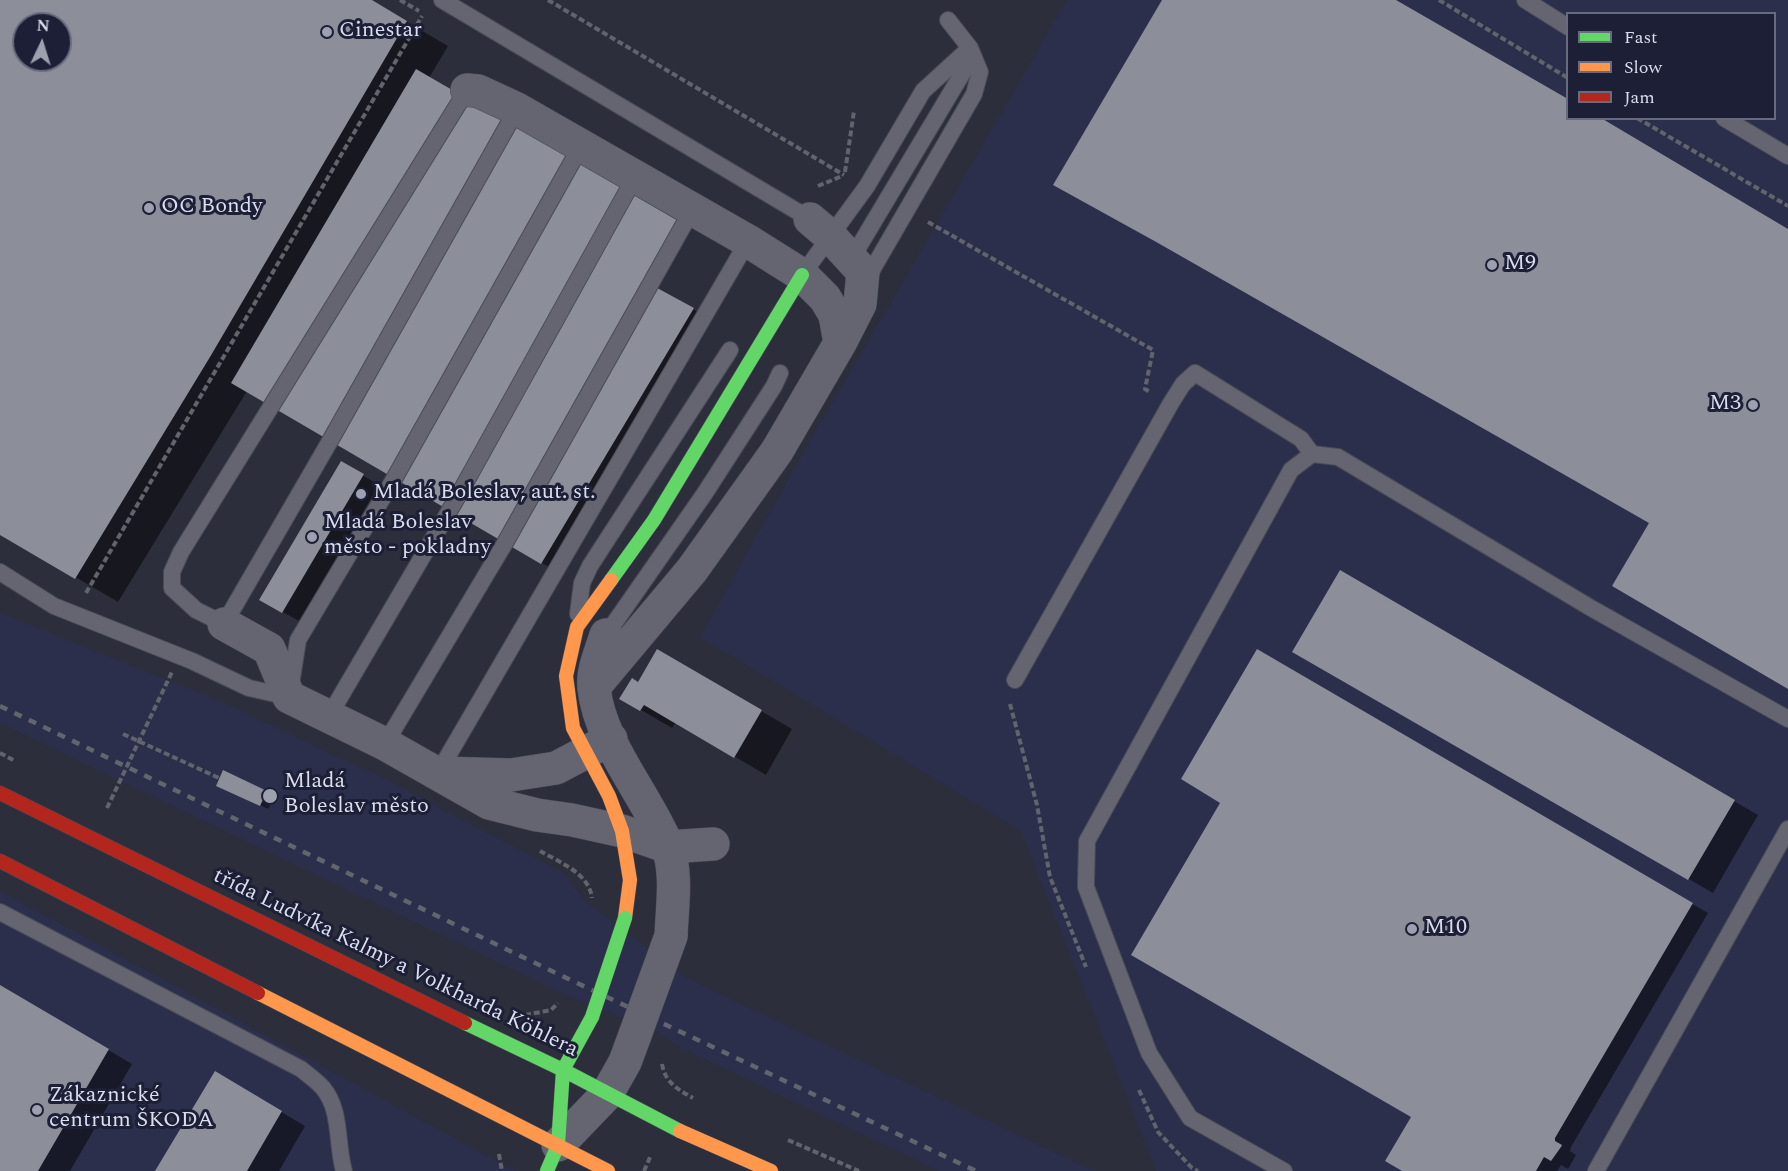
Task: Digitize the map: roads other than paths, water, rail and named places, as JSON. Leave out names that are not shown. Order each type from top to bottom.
[{"type":"street","points":[[466,90],[478,91],[517,110],[802,275],[825,298],[835,315],[840,343]]},
{"type":"street","points":[[594,687],[692,570],[777,451],[840,343],[860,304],[833,237]]},
{"type":"street","points":[[552,1158],[607,1094],[625,1062],[671,936],[674,883],[668,847],[643,797],[599,745],[573,728],[566,676],[654,520],[802,275]]},
{"type":"street","points":[[224,624],[268,649],[289,697],[385,744],[489,803],[537,815],[622,831],[668,847],[713,844]]},
{"type":"street","points":[[552,1158],[563,1070],[592,1017],[625,918],[630,880],[622,831],[609,796],[599,745],[600,714],[594,687],[596,668],[591,631]]},
{"type":"street","points":[[438,773],[511,775],[556,768],[599,745]]},
{"type":"street","name":"třída Ludvíka Kalmy a Volkharda Köhlera","points":[[0,793],[563,1070],[665,1125],[771,1171]]},
{"type":"street","points":[[0,861],[552,1158],[608,1171]]},
{"type":"lane","points":[[442,0],[833,237]]},
{"type":"lane","points":[[1525,0],[1566,26]]},
{"type":"lane","points":[[833,237],[974,94],[980,72],[970,48],[948,20]]},
{"type":"lane","points":[[833,237],[867,186],[923,91],[970,48]]},
{"type":"lane","points":[[802,275],[965,69],[970,48]]},
{"type":"lane","points":[[466,90],[182,552],[172,572],[172,588],[196,610],[224,624],[517,110]]},
{"type":"lane","points":[[1727,120],[1788,156]]},
{"type":"lane","points":[[0,572],[54,606],[192,661],[249,688],[289,697],[298,640],[394,479],[581,146]]},
{"type":"lane","points":[[329,716],[458,496],[635,177]]},
{"type":"lane","points":[[385,744],[504,543],[692,210]]},
{"type":"lane","points":[[438,773],[748,242]]},
{"type":"lane","points":[[591,631],[582,583],[590,566],[730,350]]},
{"type":"lane","points":[[591,631],[705,493],[774,386],[780,373]]},
{"type":"lane","points":[[1016,680],[1171,404],[1183,384],[1196,374],[1301,439],[1312,454]]},
{"type":"lane","points":[[1284,1171],[1190,1118],[1149,1053],[1086,887],[1087,841],[1291,470],[1312,454],[1338,457],[1590,608],[1788,719]]},
{"type":"lane","points":[[1596,1171],[1788,829]]},
{"type":"lane","points":[[0,912],[301,1069],[324,1088],[335,1111],[340,1159],[344,1171]]},
{"type":"railway","points":[[0,706],[558,974],[976,1171]]},
{"type":"place","name":"Cinestar","points":[[327,32]]},
{"type":"place","name":"OC Bondy","points":[[149,208]]},
{"type":"place","name":"M9","points":[[1492,265]]},
{"type":"place","name":"M3","points":[[1753,405]]},
{"type":"place","name":"Mladá Boleslav, aut. st.","points":[[361,494]]},
{"type":"place","name":"Mladá Boleslav město - pokladny","points":[[312,537]]},
{"type":"place","name":"Mladá Boleslav město","points":[[270,796]]},
{"type":"place","name":"M10","points":[[1412,929]]},
{"type":"place","name":"Zákaznické centrum ŠKODA","points":[[37,1110]]}]
